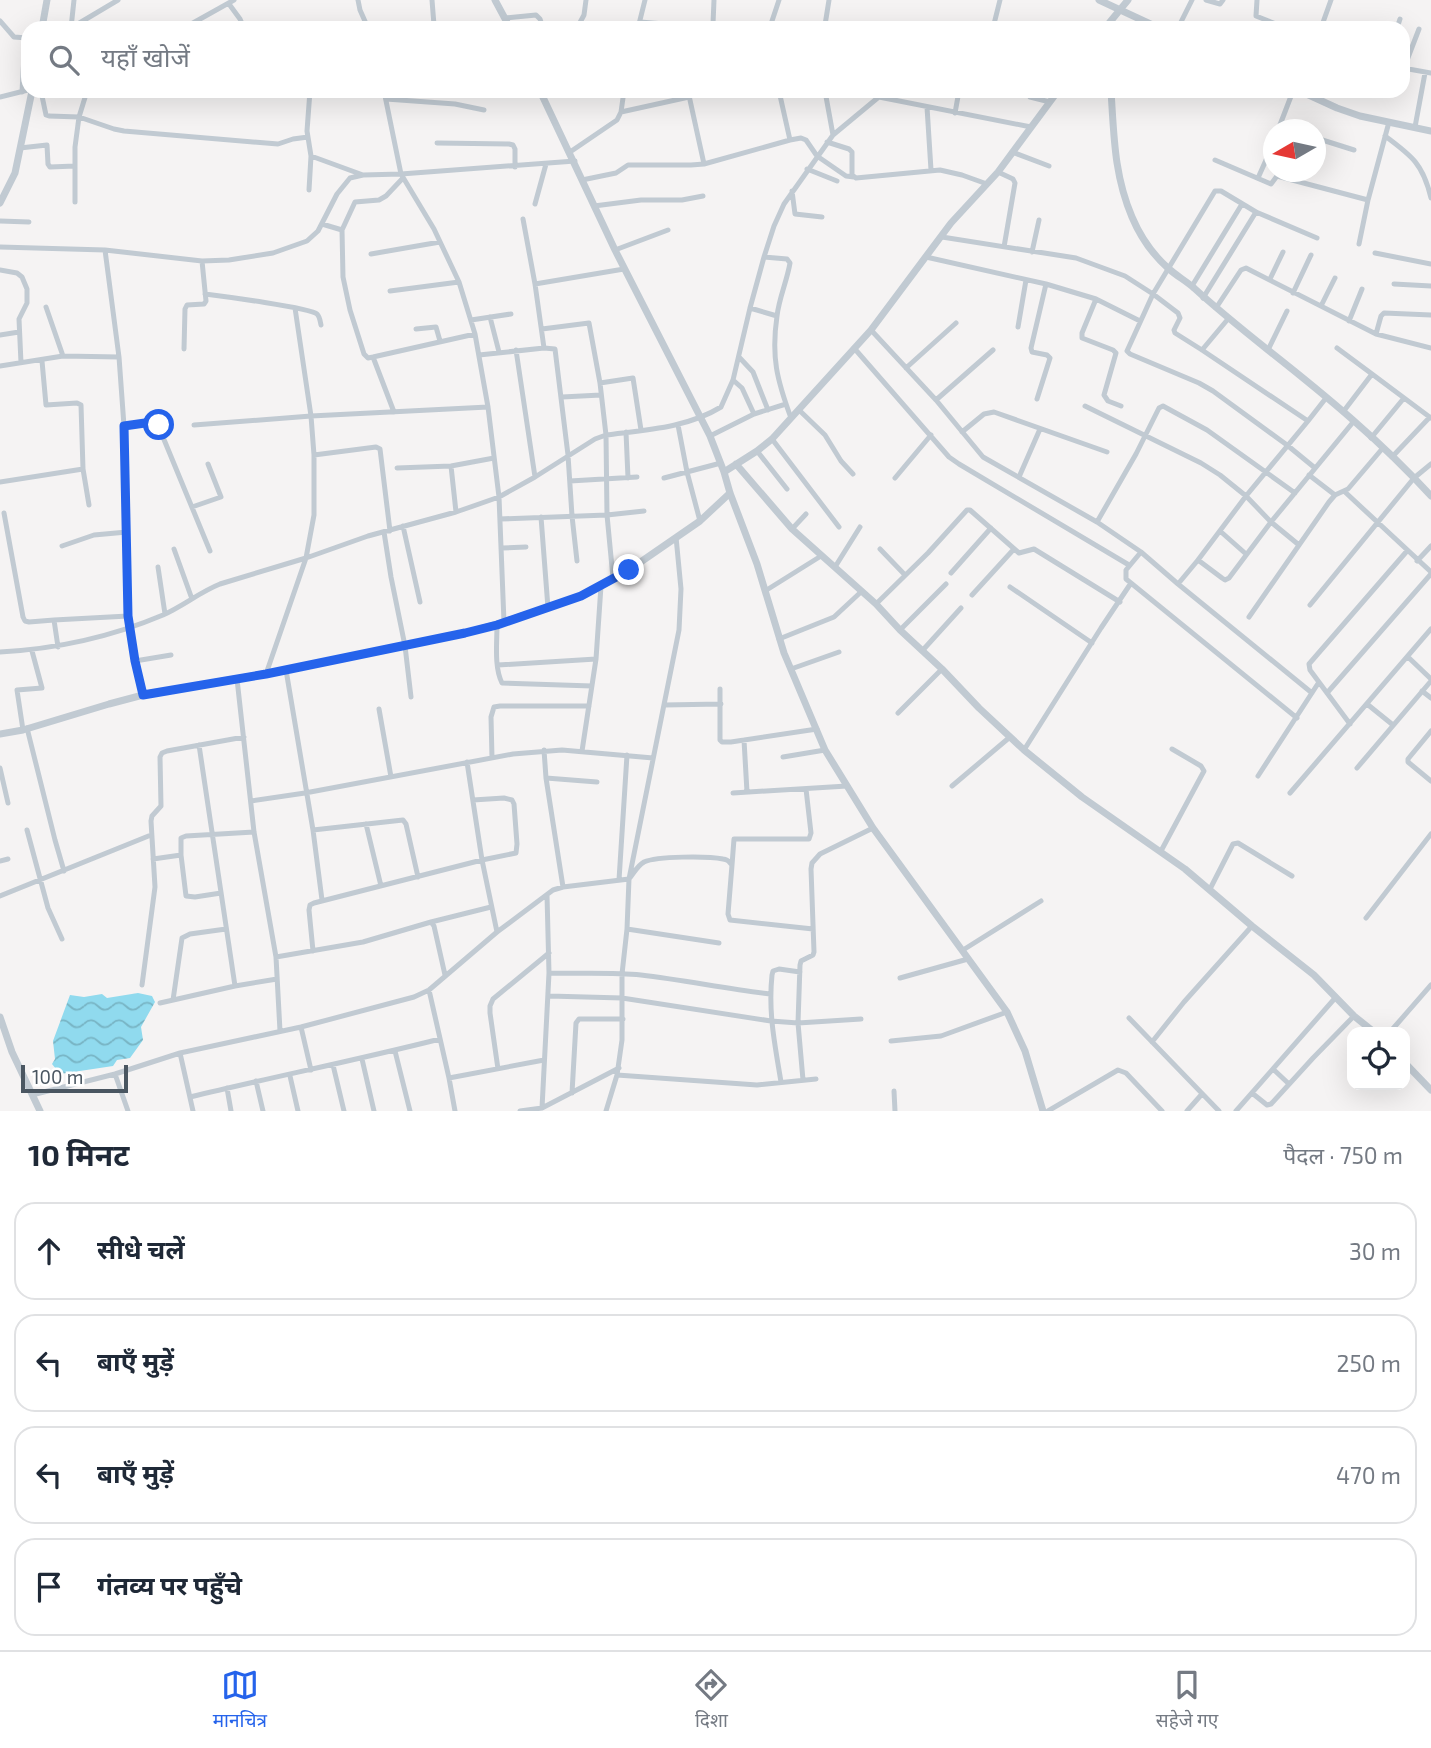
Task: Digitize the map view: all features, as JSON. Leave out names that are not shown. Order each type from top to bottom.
[{"type":"street","points":[[44,21],[47,0]]},
{"type":"street","points":[[72,21],[74,0]]},
{"type":"street","points":[[83,21],[118,0]]},
{"type":"street","points":[[358,0],[365,21]]},
{"type":"street","points":[[432,0],[434,21]]},
{"type":"street","points":[[495,0],[506,21]]},
{"type":"street","points":[[581,21],[586,0]]},
{"type":"street","points":[[640,21],[645,0]]},
{"type":"street","points":[[713,21],[714,0]]},
{"type":"street","points":[[772,21],[779,0]]},
{"type":"street","points":[[826,21],[829,0]]},
{"type":"street","points":[[995,21],[1000,0]]},
{"type":"street","points":[[1099,0],[1145,21]]},
{"type":"street","points":[[1112,21],[1128,0]]},
{"type":"street","points":[[1182,21],[1192,0]]},
{"type":"street","points":[[1206,0],[1218,5],[1223,0]]},
{"type":"street","points":[[1324,21],[1331,0]]},
{"type":"street","points":[[1258,1],[1256,16],[1268,21]]},
{"type":"street","points":[[197,21],[231,2],[240,21]]},
{"type":"street","points":[[505,18],[536,15],[541,21]]},
{"type":"street","points":[[0,20],[14,37],[21,38]]},
{"type":"street","points":[[1410,51],[1419,29]]},
{"type":"street","points":[[1410,69],[1428,73],[1415,127]]},
{"type":"street","points":[[0,97],[21,93]]},
{"type":"street","points":[[0,203],[15,173],[29,98]]},
{"type":"street","points":[[42,98],[46,115],[79,117],[124,131],[278,144],[308,136]]},
{"type":"street","points":[[75,202],[79,117],[85,98]]},
{"type":"street","points":[[308,98],[311,156],[309,190]]},
{"type":"street","points":[[543,98],[624,269],[710,436],[757,564],[779,639],[825,750],[846,786],[873,828],[1007,1012],[1025,1051],[1045,1111],[1118,1070],[1126,1073],[1162,1111]]},
{"type":"street","points":[[570,152],[617,120],[623,98]]},
{"type":"street","points":[[621,112],[674,98]]},
{"type":"street","points":[[690,98],[704,164]]},
{"type":"street","points":[[781,98],[790,140]]},
{"type":"street","points":[[826,98],[832,135]]},
{"type":"street","points":[[0,652],[58,647],[130,628],[165,614],[220,584],[499,497],[595,439],[606,435],[678,425],[701,418],[721,407],[733,380],[764,257],[779,213],[832,135],[878,98]]},
{"type":"street","points":[[884,98],[1031,127]]},
{"type":"street","points":[[955,113],[958,98]]},
{"type":"street","points":[[1034,98],[1050,102]]},
{"type":"street","points":[[724,471],[772,439],[871,330],[964,208],[998,172],[1053,98]]},
{"type":"street","points":[[1112,98],[1120,186],[1133,218],[1154,254],[1228,320],[1354,421],[1431,496]]},
{"type":"street","points":[[1282,119],[1290,98]]},
{"type":"street","points":[[1315,98],[1360,116],[1431,131]]},
{"type":"street","points":[[484,110],[455,104],[386,99],[402,176],[440,242],[459,282],[475,334],[488,407],[499,497],[502,548],[499,679],[502,683],[592,687]]},
{"type":"street","points":[[927,107],[931,170]]},
{"type":"street","points":[[1359,244],[1389,122]]},
{"type":"street","points":[[1385,136],[1418,164],[1425,176],[1431,198]]},
{"type":"street","points":[[582,180],[616,173],[628,165],[704,164],[804,138],[817,156],[846,176],[931,170],[948,172],[987,184]]},
{"type":"street","points":[[1326,141],[1354,150]]},
{"type":"street","points":[[827,142],[852,152],[854,177]]},
{"type":"street","points":[[437,143],[513,145],[515,167]]},
{"type":"street","points":[[20,148],[47,145],[50,167],[75,166]]},
{"type":"street","points":[[1012,152],[1049,166]]},
{"type":"street","points":[[311,156],[363,175]]},
{"type":"street","points":[[1215,160],[1263,180]]},
{"type":"street","points":[[0,247],[105,250],[202,261],[229,260],[273,253],[307,241],[318,230],[337,194],[350,178],[575,162]]},
{"type":"street","points":[[536,204],[546,164]]},
{"type":"street","points":[[1258,178],[1263,166]]},
{"type":"street","points":[[807,169],[837,181]]},
{"type":"street","points":[[998,172],[1013,179],[1015,183],[1004,247]]},
{"type":"street","points":[[402,176],[386,196],[379,200],[355,201],[342,230],[343,277],[364,354],[368,358],[475,334]]},
{"type":"street","points":[[1304,182],[1368,200]]},
{"type":"street","points":[[0,187],[9,187]]},
{"type":"street","points":[[792,191],[795,214],[822,217]]},
{"type":"street","points":[[1315,468],[1226,400],[1199,383],[1130,354],[1128,348],[1153,294],[1215,191],[1221,191],[1256,212],[1317,238]]},
{"type":"street","points":[[594,206],[703,196]]},
{"type":"street","points":[[1192,286],[1242,204]]},
{"type":"street","points":[[1203,298],[1256,212]]},
{"type":"street","points":[[523,219],[544,348]]},
{"type":"street","points":[[1032,252],[1039,220]]},
{"type":"street","points":[[0,221],[29,222]]},
{"type":"street","points":[[322,224],[342,230]]},
{"type":"street","points":[[615,250],[668,230]]},
{"type":"street","points":[[942,237],[1076,258],[1116,272],[1153,294],[1180,315],[1175,333],[1308,421]]},
{"type":"street","points":[[370,254],[440,242]]},
{"type":"street","points":[[105,250],[119,357],[124,426],[128,616],[143,695]]},
{"type":"street","points":[[1270,279],[1283,252]]},
{"type":"street","points":[[1375,253],[1431,264]]},
{"type":"street","points":[[1293,293],[1311,255]]},
{"type":"street","points":[[764,257],[787,259],[790,263],[777,316],[774,358],[791,418]]},
{"type":"street","points":[[926,257],[1046,284],[1096,299],[1140,321]]},
{"type":"street","points":[[184,349],[185,309],[187,305],[204,304],[206,301],[202,261]]},
{"type":"street","points":[[1216,308],[1242,269],[1246,268],[1376,334],[1431,348]]},
{"type":"street","points":[[535,284],[624,269]]},
{"type":"street","points":[[0,270],[18,273],[27,289],[27,303],[19,319],[20,363]]},
{"type":"street","points":[[1321,306],[1335,278]]},
{"type":"street","points":[[1018,327],[1026,280]]},
{"type":"street","points":[[390,291],[459,282]]},
{"type":"street","points":[[1037,399],[1049,358],[1047,355],[1032,352],[1031,348],[1046,284]]},
{"type":"street","points":[[1394,284],[1431,286]]},
{"type":"street","points":[[1349,321],[1362,289]]},
{"type":"street","points":[[205,294],[316,313],[321,325]]},
{"type":"street","points":[[1096,299],[1082,338],[1116,353],[1104,395],[1108,401],[1121,407]]},
{"type":"street","points":[[46,307],[63,356]]},
{"type":"street","points":[[266,674],[306,558],[314,515],[311,416],[295,308]]},
{"type":"street","points":[[750,308],[777,316]]},
{"type":"street","points":[[1268,350],[1287,310]]},
{"type":"street","points":[[1376,334],[1384,313],[1431,316]]},
{"type":"street","points":[[471,320],[511,314]]},
{"type":"street","points":[[490,317],[499,352]]},
{"type":"street","points":[[1202,350],[1228,320]]},
{"type":"street","points":[[542,329],[589,323],[606,435],[607,515],[613,579]]},
{"type":"street","points":[[906,368],[956,323]]},
{"type":"street","points":[[416,329],[436,327],[440,341]]},
{"type":"street","points":[[871,330],[936,400],[983,457],[1097,522],[1141,552],[1312,693]]},
{"type":"street","points":[[0,335],[19,332]]},
{"type":"street","points":[[479,355],[551,347],[557,353],[577,561]]},
{"type":"street","points":[[854,348],[949,457],[1129,565]]},
{"type":"street","points":[[1337,348],[1430,418],[1392,457]]},
{"type":"street","points":[[516,350],[535,477]]},
{"type":"street","points":[[936,400],[993,350]]},
{"type":"street","points":[[0,366],[63,356],[119,357]]},
{"type":"street","points":[[373,357],[394,412]]},
{"type":"street","points":[[739,357],[753,372],[768,410]]},
{"type":"street","points":[[42,361],[46,405],[81,405],[83,469],[89,505]]},
{"type":"street","points":[[1343,412],[1373,374]]},
{"type":"street","points":[[600,383],[633,378],[641,430]]},
{"type":"street","points":[[733,380],[742,388],[754,414]]},
{"type":"street","points":[[562,397],[601,395]]},
{"type":"street","points":[[1178,584],[1326,398]]},
{"type":"street","points":[[1371,438],[1404,398]]},
{"type":"street","points":[[710,436],[754,414],[786,404]]},
{"type":"street","points":[[1085,406],[1220,475],[1299,545]]},
{"type":"street","points":[[194,425],[488,407]]},
{"type":"street","points":[[1097,522],[1159,408],[1165,407],[1207,430],[1295,493]]},
{"type":"street","points":[[799,410],[825,435],[841,461],[853,474]]},
{"type":"street","points":[[962,432],[984,414],[999,413],[1107,452]]},
{"type":"street","points":[[1198,560],[1225,580],[1229,578],[1354,421]]},
{"type":"street","points":[[124,426],[152,422],[159,425],[210,551]]},
{"type":"street","points":[[678,425],[700,521]]},
{"type":"street","points":[[1019,477],[1040,429]]},
{"type":"street","points":[[626,432],[628,478]]},
{"type":"street","points":[[895,478],[931,435]]},
{"type":"street","points":[[772,439],[839,527]]},
{"type":"street","points":[[314,455],[376,447],[380,449],[391,577],[405,646],[411,697]]},
{"type":"street","points":[[1249,617],[1329,502],[1335,495],[1345,492],[1382,449]]},
{"type":"street","points":[[757,451],[787,489]]},
{"type":"street","points":[[397,468],[451,466],[494,458]]},
{"type":"street","points":[[664,478],[721,463]]},
{"type":"street","points":[[192,507],[221,496],[208,464]]},
{"type":"street","points":[[736,464],[792,529],[876,604],[1024,750],[1082,797],[1161,851],[1210,889],[1314,975],[1368,1027]]},
{"type":"street","points":[[1310,605],[1415,478],[1431,464]]},
{"type":"street","points":[[451,466],[456,512]]},
{"type":"street","points":[[0,482],[83,469]]},
{"type":"street","points":[[1309,475],[1335,495]]},
{"type":"street","points":[[570,481],[637,477]]},
{"type":"street","points":[[0,734],[143,695],[266,674],[500,624],[581,596],[629,570],[700,521],[730,492]]},
{"type":"street","points":[[1327,693],[1431,573],[1345,492]]},
{"type":"street","points":[[876,604],[967,510],[1019,554],[1034,549],[1120,601]]},
{"type":"street","points":[[500,519],[644,511]]},
{"type":"street","points":[[4,513],[25,621],[128,616]]},
{"type":"street","points":[[792,529],[806,514]]},
{"type":"street","points":[[541,517],[548,608]]},
{"type":"street","points":[[403,526],[420,602]]},
{"type":"street","points":[[835,567],[860,527]]},
{"type":"street","points":[[951,573],[991,528]]},
{"type":"street","points":[[1220,531],[1246,554]]},
{"type":"street","points":[[62,546],[94,535],[127,532]]},
{"type":"street","points":[[606,1111],[618,1072],[629,879],[679,630],[681,589],[676,537]]},
{"type":"street","points":[[1417,561],[1431,546]]},
{"type":"street","points":[[502,548],[526,547]]},
{"type":"street","points":[[174,549],[192,599]]},
{"type":"street","points":[[880,549],[905,575]]},
{"type":"street","points":[[972,595],[1014,549]]},
{"type":"street","points":[[1350,724],[1309,667],[1310,662],[1407,551]]},
{"type":"street","points":[[1141,552],[1126,570],[1125,576],[1131,583],[1297,718]]},
{"type":"street","points":[[765,591],[821,556]]},
{"type":"street","points":[[158,567],[165,614]]},
{"type":"street","points":[[1024,750],[1131,583]]},
{"type":"street","points":[[900,630],[946,584]]},
{"type":"street","points":[[582,751],[596,659],[601,586]]},
{"type":"street","points":[[1010,587],[1092,643]]},
{"type":"street","points":[[779,639],[834,617],[862,591]]},
{"type":"street","points":[[922,651],[961,608]]},
{"type":"street","points":[[54,620],[58,647]]},
{"type":"street","points":[[1290,793],[1431,629]]},
{"type":"street","points":[[32,650],[42,688],[17,690],[64,871]]},
{"type":"street","points":[[791,669],[839,652]]},
{"type":"street","points":[[135,661],[171,655]]},
{"type":"street","points":[[1357,768],[1431,680],[1408,657]]},
{"type":"street","points":[[498,665],[596,659]]},
{"type":"street","points":[[898,713],[942,669]]},
{"type":"street","points":[[286,670],[322,900]]},
{"type":"street","points":[[237,679],[254,832],[276,957],[280,1031]]},
{"type":"street","points":[[1258,776],[1319,682]]},
{"type":"street","points":[[720,689],[722,742],[817,729]]},
{"type":"street","points":[[1422,691],[1431,698]]},
{"type":"street","points":[[1367,704],[1393,725]]},
{"type":"street","points":[[664,705],[721,705]]},
{"type":"street","points":[[492,758],[491,717],[494,707],[589,706]]},
{"type":"street","points":[[379,709],[391,777]]},
{"type":"street","points":[[1431,731],[1408,762],[1431,781]]},
{"type":"street","points":[[142,985],[155,887],[151,818],[162,806],[160,757],[167,751],[244,737]]},
{"type":"street","points":[[952,786],[1010,737]]},
{"type":"street","points":[[744,740],[747,792]]},
{"type":"street","points":[[199,745],[235,986]]},
{"type":"street","points":[[1161,851],[1204,771],[1201,766],[1172,749]]},
{"type":"street","points":[[251,801],[544,750],[653,758]]},
{"type":"street","points":[[544,750],[563,887]]},
{"type":"street","points":[[783,757],[825,750]]},
{"type":"street","points":[[619,880],[627,755]]},
{"type":"street","points":[[467,762],[482,860],[497,932]]},
{"type":"street","points":[[0,768],[8,803]]},
{"type":"street","points":[[546,778],[597,782]]},
{"type":"street","points":[[733,793],[846,786]]},
{"type":"street","points":[[806,789],[811,832],[809,839],[734,839],[728,914],[730,920],[813,929]]},
{"type":"street","points":[[313,951],[309,907],[314,903],[516,853],[514,804],[509,798],[473,800]]},
{"type":"street","points":[[313,830],[405,821],[418,877]]},
{"type":"street","points":[[366,824],[381,886]]},
{"type":"street","points":[[803,1080],[798,1023],[802,961],[813,956],[811,869],[815,858],[820,854],[873,828]]},
{"type":"street","points":[[27,830],[48,908],[62,939]]},
{"type":"street","points":[[221,893],[195,897],[186,895],[181,855],[183,836],[254,832]]},
{"type":"street","points":[[1366,918],[1431,834]]},
{"type":"street","points":[[0,896],[151,835]]},
{"type":"street","points":[[1210,889],[1235,843],[1292,876]]},
{"type":"street","points":[[153,859],[181,855]]},
{"type":"street","points":[[32,1095],[116,1074],[180,1053],[400,1002],[429,990],[497,932],[547,895],[563,887],[629,879],[640,865],[657,858],[716,858],[729,861],[732,865]]},
{"type":"street","points":[[0,862],[8,859]]},
{"type":"street","points":[[542,1108],[549,973],[547,895]]},
{"type":"street","points":[[963,950],[1041,901]]},
{"type":"street","points":[[276,957],[363,942],[491,907]]},
{"type":"street","points":[[431,922],[445,975]]},
{"type":"street","points":[[1152,1042],[1252,926]]},
{"type":"street","points":[[173,1000],[182,938],[190,934],[226,929]]},
{"type":"street","points":[[627,929],[719,943]]},
{"type":"street","points":[[498,1069],[490,1013],[493,999],[549,953]]},
{"type":"street","points":[[900,978],[968,959]]},
{"type":"street","points":[[781,1082],[771,1021],[773,971],[800,972]]},
{"type":"street","points":[[549,973],[622,974],[770,994]]},
{"type":"street","points":[[160,1003],[277,979]]},
{"type":"street","points":[[1394,1027],[1431,985]]},
{"type":"street","points":[[429,990],[449,1078],[452,1110]]},
{"type":"street","points":[[548,996],[622,998],[798,1023],[861,1019]]},
{"type":"street","points":[[1236,1111],[1336,997]]},
{"type":"street","points":[[891,1041],[947,1034],[1007,1012]]},
{"type":"street","points":[[1252,1093],[1269,1105],[1354,1016]]},
{"type":"street","points":[[0,1017],[12,1052],[40,1111]]},
{"type":"street","points":[[1129,1018],[1219,1111]]},
{"type":"street","points":[[572,1093],[576,1023],[579,1019],[623,1019]]},
{"type":"street","points":[[301,1027],[311,1070]]},
{"type":"street","points":[[190,1097],[290,1076],[440,1039]]},
{"type":"street","points":[[395,1051],[410,1111]]},
{"type":"street","points":[[180,1053],[192,1111]]},
{"type":"street","points":[[362,1059],[374,1111]]},
{"type":"street","points":[[449,1078],[544,1060]]},
{"type":"street","points":[[332,1065],[344,1111]]},
{"type":"street","points":[[1410,1068],[1431,1090]]},
{"type":"street","points":[[1273,1069],[1289,1084]]},
{"type":"street","points":[[520,1111],[542,1108],[618,1072],[757,1085],[816,1079]]},
{"type":"street","points":[[116,1074],[128,1111]]},
{"type":"street","points":[[290,1076],[298,1111]]},
{"type":"street","points":[[256,1081],[263,1111]]},
{"type":"street","points":[[227,1088],[231,1111]]},
{"type":"street","points":[[894,1090],[895,1111]]},
{"type":"street","points":[[1186,1111],[1202,1094]]},
{"type":"water","points":[[138,993],[152,996],[155,1002],[141,1027],[143,1040],[130,1058],[117,1060],[113,1066],[60,1074],[52,1064],[55,1059],[53,1041],[70,995],[84,997],[102,994],[107,998]]},
{"type":"route","points":[[159,425],[152,422],[124,426],[128,616],[143,695],[266,674],[497,625],[581,596],[629,570]]}]
